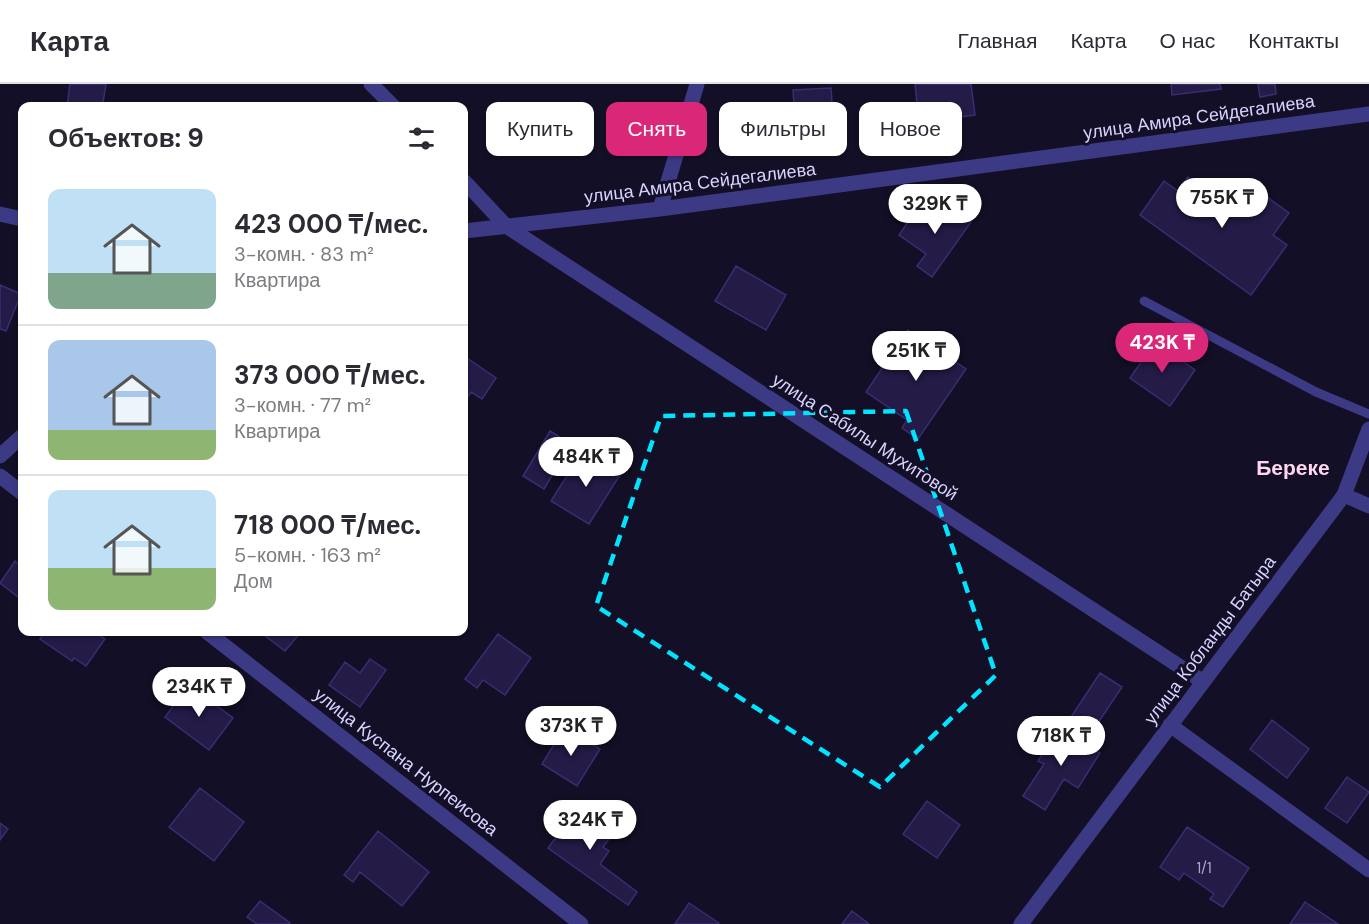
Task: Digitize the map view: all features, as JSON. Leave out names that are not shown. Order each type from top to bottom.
[{"type":"street","points":[[371,84],[389,102]]},
{"type":"street","points":[[660,209],[697,84]]},
{"type":"street","name":"улица Амира Сейдегалиева","points":[[468,231],[660,209],[1369,114]]},
{"type":"street","name":"улица Сабилы Мухитовой","points":[[468,185],[506,226],[1202,681]]},
{"type":"street","points":[[0,214],[18,218]]},
{"type":"street","name":"улица Кобланды Батыра","points":[[1021,924],[1344,495],[1369,429]]},
{"type":"street","points":[[0,456],[18,440]]},
{"type":"street","points":[[0,476],[18,490]]},
{"type":"street","points":[[1344,495],[1369,506]]},
{"type":"street","name":"улица Куспана Нурпеисова","points":[[212,636],[581,924]]},
{"type":"street","points":[[1170,725],[1369,870]]},
{"type":"lane","points":[[1144,301],[1316,392],[1369,414]]},
{"type":"highlighted area","points":[[906,411],[996,675],[880,787],[596,606],[661,416]]},
{"type":"building","points":[[70,84],[106,84],[103,102],[68,102]]},
{"type":"building","points":[[915,84],[971,84],[975,115],[962,117],[962,102],[917,102]]},
{"type":"building","points":[[1171,84],[1220,84],[1221,89],[1172,95]]},
{"type":"building","points":[[1258,84],[1275,84],[1276,94],[1260,97]]},
{"type":"building","points":[[831,88],[832,102],[794,102],[793,90]]},
{"type":"building","points":[[1188,177],[1226,205],[1244,180],[1289,213],[1273,235],[1287,245],[1251,295],[1140,215],[1164,181],[1178,191]]},
{"type":"building","points":[[941,201],[971,222],[932,277],[917,266],[926,254],[899,235],[918,207],[931,216]]},
{"type":"building","points":[[736,266],[786,295],[766,330],[715,301]]},
{"type":"building","points":[[0,285],[18,293],[18,301],[6,331],[0,329]]},
{"type":"building","points":[[908,330],[966,369],[918,439],[902,428],[907,420],[866,392]]},
{"type":"building","points":[[1155,342],[1195,370],[1170,406],[1130,378]]},
{"type":"building","points":[[468,359],[496,378],[482,399],[471,392],[468,396]]},
{"type":"building","points":[[550,431],[579,449],[565,472],[557,467],[544,489],[523,476]]},
{"type":"building","points":[[582,452],[620,475],[589,524],[551,501]]},
{"type":"building","points":[[15,561],[18,564],[18,597],[0,583]]},
{"type":"building","points":[[498,634],[531,658],[505,695],[483,680],[477,688],[465,679]]},
{"type":"building","points":[[42,636],[100,636],[105,639],[86,666],[74,658],[72,661],[40,639]]},
{"type":"building","points":[[265,636],[298,636],[285,651]]},
{"type":"building","points":[[370,659],[386,670],[360,707],[329,685],[345,662],[360,673]]},
{"type":"building","points":[[1100,673],[1122,687],[1092,732],[1071,717]]},
{"type":"building","points":[[189,685],[233,718],[209,750],[165,717]]},
{"type":"building","points":[[1272,720],[1309,749],[1287,778],[1250,749]]},
{"type":"building","points":[[1058,727],[1100,753],[1078,788],[1064,779],[1045,810],[1023,796],[1044,764],[1038,761]]},
{"type":"building","points":[[564,728],[600,749],[577,786],[542,764]]},
{"type":"building","points":[[1347,777],[1369,792],[1347,823],[1325,808]]},
{"type":"building","points":[[200,788],[244,822],[214,861],[169,827]]},
{"type":"building","points":[[927,801],[960,825],[937,858],[903,834]]},
{"type":"building","points":[[580,805],[615,831],[603,847],[609,851],[600,864],[637,892],[628,905],[548,848]]},
{"type":"building","points":[[0,823],[8,829],[0,840]]},
{"type":"building","points":[[1187,827],[1249,868],[1223,907],[1210,899],[1214,894],[1184,873],[1179,880],[1160,867]]},
{"type":"building","points":[[378,831],[429,872],[402,906],[360,872],[353,882],[344,875]]},
{"type":"building","points":[[260,901],[290,924],[257,924],[247,917]]},
{"type":"building","points":[[1305,902],[1338,924],[1290,924]]},
{"type":"building","points":[[689,903],[719,923],[675,924]]},
{"type":"building","points":[[852,911],[869,924],[842,924]]},
{"type":"district","name":"Береке","points":[[1293,468]]}]
